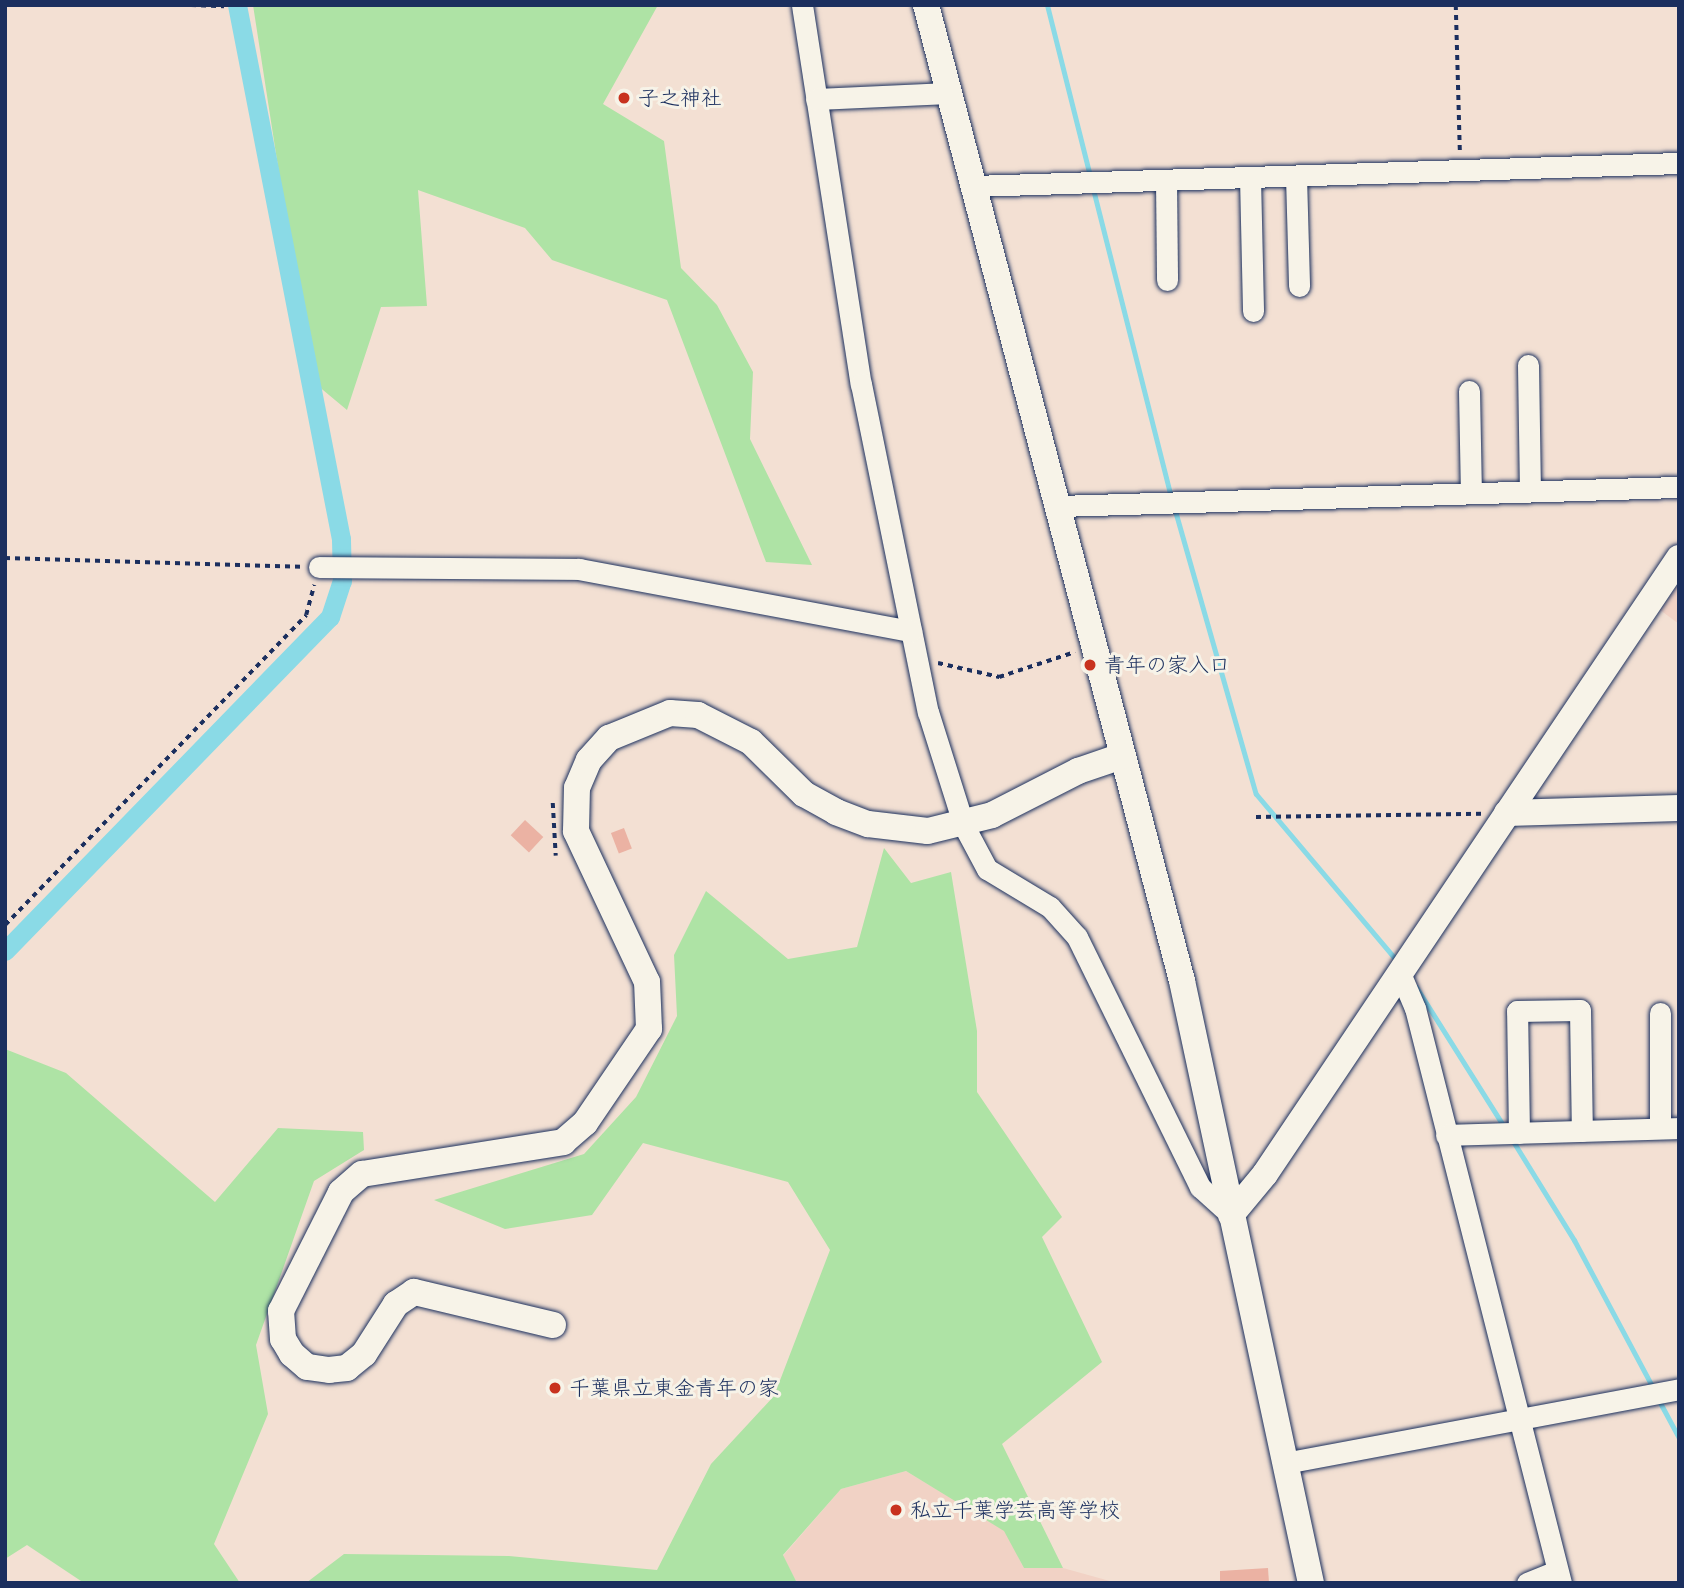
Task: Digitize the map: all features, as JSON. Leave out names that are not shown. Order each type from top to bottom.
[{"type":"street","points":[[802,5],[844,296],[916,657],[964,825],[987,869],[1050,907],[1077,937],[1200,1187],[1231,1214]]},
{"type":"street","points":[[926,5],[1182,981],[1311,1583]]},
{"type":"street","points":[[816,99],[949,93]]},
{"type":"street","points":[[974,186],[1679,163]]},
{"type":"street","points":[[1296,176],[1299,286]]},
{"type":"street","points":[[1250,177],[1252,311]]},
{"type":"street","points":[[1166,180],[1167,280]]},
{"type":"street","points":[[1528,365],[1530,491]]},
{"type":"street","points":[[1469,391],[1471,493]]},
{"type":"street","points":[[1059,506],[1679,487]]},
{"type":"street","points":[[1231,1214],[1265,1174],[1679,558]]},
{"type":"street","points":[[319,567],[579,569],[911,631]]},
{"type":"street","points":[[553,1325],[414,1292],[396,1304],[365,1354],[347,1368],[329,1370],[307,1367],[292,1354],[283,1339],[281,1311],[341,1192],[362,1174],[563,1142],[585,1123],[649,1029],[647,982],[576,831],[577,788],[589,760],[609,738],[638,722],[698,715],[751,742],[804,794],[836,812],[868,824],[928,831],[964,825],[1122,756]]},
{"type":"street","points":[[1507,813],[1679,808]]},
{"type":"street","points":[[1400,973],[1446,1135],[1559,1577],[1528,1583]]},
{"type":"street","points":[[1519,1133],[1517,1011],[1580,1010],[1582,1131]]},
{"type":"street","points":[[1446,1135],[1669,1128],[1660,1013]]},
{"type":"street","points":[[1285,1463],[1520,1422],[1679,1389]]},
{"type":"path","points":[[191,5],[224,6]]},
{"type":"path","points":[[1457,5],[1460,170]]},
{"type":"path","points":[[5,558],[319,567],[306,615],[5,925]]},
{"type":"path","points":[[916,657],[988,678],[1093,646]]},
{"type":"path","points":[[1256,817],[1507,813]]},
{"type":"shaded area","points":[[1679,583],[1679,624],[1660,610]]},
{"type":"shaded area","name":"私立千葉学芸高等学校","points":[[906,1471],[1005,1531],[1024,1568],[1063,1568],[1117,1583],[797,1583],[783,1556],[841,1489]]},
{"type":"green space","points":[[253,5],[658,5],[603,104],[664,141],[681,268],[717,305],[753,372],[750,439],[812,565],[766,562],[667,300],[552,260],[525,228],[418,190],[427,306],[381,307],[347,410],[311,380]]},
{"type":"green space","points":[[884,848],[911,883],[951,872],[977,1031],[977,1092],[1062,1217],[1042,1237],[1102,1362],[1002,1444],[1063,1568],[1024,1568],[1004,1531],[906,1471],[841,1489],[783,1555],[797,1583],[306,1583],[344,1554],[509,1556],[657,1570],[711,1464],[774,1396],[830,1250],[788,1182],[643,1143],[592,1215],[505,1229],[434,1200],[584,1154],[636,1097],[677,1016],[674,955],[706,891],[788,959],[857,947]]},
{"type":"green space","points":[[5,1049],[66,1073],[215,1202],[278,1128],[363,1132],[364,1150],[314,1181],[256,1345],[268,1414],[214,1544],[240,1583],[84,1583],[27,1545],[5,1559]]},
{"type":"building","points":[[525,820],[543,837],[529,852],[511,835]]},
{"type":"building","points":[[624,828],[632,849],[619,854],[611,833]]},
{"type":"building","points":[[1268,1568],[1269,1583],[1220,1583],[1220,1571]]},
{"type":"waterway","points":[[5,951],[330,617],[342,581],[341,539],[237,5]]},
{"type":"waterway","points":[[1047,5],[1090,176]]},
{"type":"waterway","points":[[1093,189],[1171,498]]},
{"type":"waterway","points":[[1174,507],[1256,794],[1398,962]]},
{"type":"waterway","points":[[1416,987],[1504,1127]]},
{"type":"waterway","points":[[1511,1138],[1574,1240],[1653,1388]]},
{"type":"waterway","points":[[1657,1397],[1679,1438]]},
{"type":"place","name":"子之神社","points":[[624,98]]},
{"type":"place","name":"青年の家入口","points":[[1090,665]]},
{"type":"place","name":"千葉県立東金青年の家","points":[[555,1388]]},
{"type":"place","name":"私立千葉学芸高等学校","points":[[896,1510]]}]
